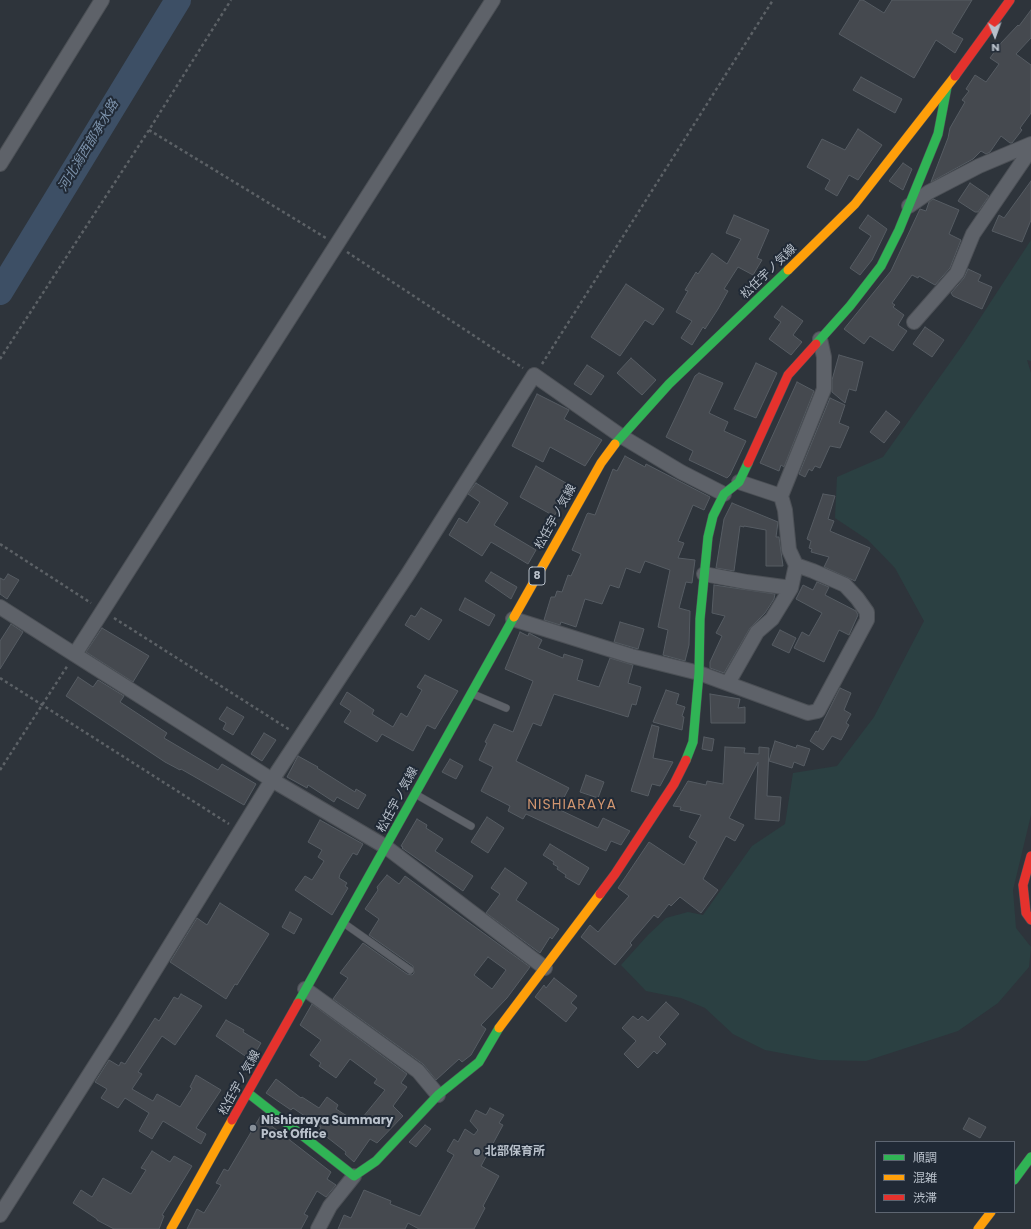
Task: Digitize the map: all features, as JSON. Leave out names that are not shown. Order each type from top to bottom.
[{"type":"main road","name":"松任宇ノ気線","points":[[171,1229],[601,463],[621,436],[669,384],[760,298],[855,204],[947,87],[1010,0]]},
{"type":"main road","points":[[248,1094],[354,1176],[376,1161],[438,1095],[479,1062],[506,1017],[545,968],[615,874],[674,784],[684,765],[693,742],[699,673],[700,619],[708,538],[713,516],[724,494],[740,482],[788,375],[850,306],[881,266],[938,134],[947,87]]},
{"type":"main road","points":[[1031,856],[1023,884],[1026,912],[1031,920]]},
{"type":"main road","points":[[1015,1179],[1031,1157]]},
{"type":"main road","points":[[978,1229],[990,1213]]},
{"type":"street","points":[[0,164],[102,0]]},
{"type":"street","points":[[75,654],[493,0]]},
{"type":"street","points":[[908,206],[929,192],[979,166],[1031,144]]},
{"type":"street","points":[[914,322],[957,273],[973,234],[1031,149]]},
{"type":"street","points":[[728,683],[757,632],[772,619],[791,588],[796,565],[789,550],[785,510],[781,496],[824,389],[824,356],[820,339]]},
{"type":"street","points":[[0,1215],[124,1020],[272,780],[534,375],[621,436],[681,472],[724,494]]},
{"type":"street","points":[[740,482],[781,496]]},
{"type":"street","points":[[513,619],[631,656],[699,673],[808,713],[818,711],[867,620],[867,612],[858,598],[845,585],[796,565]]},
{"type":"street","points":[[704,574],[791,588]]},
{"type":"street","points":[[0,607],[272,780],[386,847],[545,968]]},
{"type":"street","points":[[305,989],[418,1071],[438,1095]]},
{"type":"street","points":[[318,1229],[330,1206],[354,1176]]},
{"type":"lane","points":[[471,693],[506,708]]},
{"type":"lane","points":[[415,794],[471,826]]},
{"type":"lane","points":[[343,923],[410,970]]},
{"type":"path","points":[[0,358],[149,130],[231,0]]},
{"type":"path","points":[[534,375],[773,0]]},
{"type":"path","points":[[0,544],[300,737]]},
{"type":"path","points":[[0,770],[75,654]]},
{"type":"path","points":[[0,678],[240,831]]},
{"type":"green space","points":[[1031,240],[1031,361],[1027,360],[1031,373],[1031,815],[1013,890],[1016,928],[1031,947],[1029,967],[998,1003],[958,1031],[866,1061],[819,1060],[765,1050],[733,1034],[705,1008],[681,998],[646,991],[621,965],[648,935],[666,918],[688,912],[703,915],[752,846],[785,824],[793,773],[837,766],[874,717],[924,621],[895,568],[868,540],[835,518],[837,477],[883,457],[964,343]]},
{"type":"building","points":[[860,0],[863,0],[884,13],[892,0],[972,0],[952,33],[963,39],[955,53],[936,40],[914,78],[839,34]]},
{"type":"building","points":[[1031,10],[1031,38],[1016,54],[1031,65],[1031,113],[1020,128],[1022,130],[1012,143],[1001,136],[990,152],[986,154],[981,151],[973,159],[931,182],[948,138],[950,128],[965,102],[962,100],[969,91],[966,89],[975,75],[986,82],[999,64],[990,58],[1001,43],[1018,25],[1019,26]]},
{"type":"building","points":[[861,77],[902,99],[895,113],[853,90]]},
{"type":"building","points":[[858,129],[882,145],[858,180],[849,175],[837,196],[825,189],[830,180],[807,167],[822,139],[845,150]]},
{"type":"building","points":[[903,163],[912,169],[903,190],[889,181]]},
{"type":"building","points":[[1031,181],[1031,220],[1022,242],[992,231],[999,215],[1004,218]]},
{"type":"building","points":[[970,183],[989,196],[978,212],[975,212],[958,201]]},
{"type":"building","points":[[933,199],[959,210],[949,234],[961,240],[950,268],[935,285],[919,276],[918,278],[912,275],[892,303],[895,305],[893,307],[904,315],[898,325],[907,331],[893,351],[870,336],[864,344],[844,329],[891,271],[920,209],[926,211],[929,202]]},
{"type":"building","points":[[734,215],[769,230],[757,258],[762,260],[753,275],[738,267],[724,289],[728,291],[718,309],[705,329],[703,327],[692,345],[681,338],[692,321],[676,312],[688,291],[685,290],[696,272],[698,274],[712,253],[727,264],[741,239],[726,233]]},
{"type":"building","points":[[868,215],[887,229],[872,260],[860,275],[850,268],[871,236],[859,228]]},
{"type":"building","points":[[968,269],[981,275],[978,281],[992,287],[982,309],[953,296],[951,293],[964,278]]},
{"type":"building","points":[[626,284],[664,309],[653,325],[645,320],[620,356],[591,337]]},
{"type":"building","points":[[782,306],[803,321],[793,335],[802,342],[791,355],[769,339],[781,322],[774,317]]},
{"type":"building","points":[[925,327],[944,340],[932,357],[913,344]]},
{"type":"building","points":[[839,355],[863,362],[856,391],[849,389],[845,403],[832,392],[832,380]]},
{"type":"building","points":[[631,358],[656,380],[642,395],[617,373]]},
{"type":"building","points":[[756,363],[777,373],[756,418],[734,409]]},
{"type":"building","points":[[587,365],[604,376],[591,395],[574,384]]},
{"type":"building","points":[[699,373],[723,383],[709,413],[728,422],[724,431],[746,441],[730,475],[727,478],[689,460],[693,451],[666,437],[695,376]]},
{"type":"building","points":[[797,382],[814,391],[784,467],[781,465],[779,471],[760,463]]},
{"type":"building","points":[[537,394],[569,410],[564,419],[602,440],[585,466],[550,447],[543,462],[512,446]]},
{"type":"building","points":[[830,398],[845,405],[839,423],[849,427],[840,448],[830,446],[820,468],[815,466],[812,471],[809,469],[805,477],[799,474]]},
{"type":"building","points":[[886,411],[900,422],[884,443],[870,432]]},
{"type":"building","points":[[625,456],[645,467],[646,464],[710,497],[704,510],[693,505],[678,541],[684,543],[678,558],[695,560],[692,583],[686,582],[679,608],[690,611],[689,645],[685,661],[663,655],[668,630],[658,627],[670,570],[645,561],[640,573],[626,568],[619,588],[610,585],[602,604],[585,599],[576,627],[561,622],[560,625],[544,620],[551,597],[555,597],[557,591],[562,592],[568,575],[571,576],[581,554],[572,550],[587,514],[595,515],[613,469],[617,471]]},
{"type":"building","points":[[536,466],[573,487],[563,506],[561,505],[554,516],[520,497]]},
{"type":"building","points":[[476,483],[508,503],[494,525],[536,550],[528,564],[491,542],[482,556],[449,535],[459,518],[467,523],[480,502],[468,494]]},
{"type":"building","points":[[823,494],[835,496],[828,519],[834,521],[830,531],[870,548],[855,581],[824,567],[829,557],[811,552],[812,549],[809,548],[811,541],[807,539]]},
{"type":"building","points":[[732,503],[778,522],[776,537],[779,537],[783,566],[766,566],[766,530],[740,526],[734,571],[716,568],[724,519]]},
{"type":"building","points":[[491,572],[517,587],[511,599],[485,581]]},
{"type":"building","points":[[8,574],[19,580],[7,599],[0,594],[0,578],[4,580]]},
{"type":"building","points":[[817,582],[829,587],[825,595],[856,611],[858,615],[849,635],[839,630],[824,662],[794,648],[802,632],[809,636],[822,613],[796,599],[803,585],[813,590]]},
{"type":"building","points":[[714,585],[775,594],[774,599],[765,613],[750,628],[724,673],[710,668],[710,662],[722,636],[716,633],[725,616],[712,613]]},
{"type":"building","points":[[465,598],[495,615],[489,626],[459,610]]},
{"type":"building","points":[[421,608],[442,620],[429,640],[405,625],[411,615],[415,617]]},
{"type":"building","points":[[620,622],[644,629],[638,649],[614,642]]},
{"type":"building","points":[[11,624],[23,632],[0,669],[0,641]]},
{"type":"building","points":[[102,628],[149,656],[133,682],[86,652]]},
{"type":"building","points":[[780,630],[796,638],[789,653],[772,645]]},
{"type":"building","points":[[520,632],[528,636],[529,633],[542,640],[538,648],[563,658],[564,654],[583,660],[577,680],[599,687],[610,658],[633,665],[628,683],[641,687],[636,705],[632,704],[628,717],[554,694],[541,726],[533,723],[516,761],[569,788],[558,809],[598,828],[603,818],[630,831],[621,845],[611,841],[606,851],[526,814],[523,819],[508,811],[510,806],[481,791],[493,767],[479,760],[487,743],[485,742],[494,724],[513,732],[533,681],[505,669]]},
{"type":"building","points":[[425,675],[458,691],[435,729],[427,725],[413,751],[382,734],[377,742],[344,722],[351,711],[340,704],[347,692],[374,710],[372,714],[393,727],[401,713],[407,717],[422,690],[417,687]]},
{"type":"building","points":[[78,677],[93,687],[98,680],[124,696],[120,702],[167,733],[164,738],[218,770],[222,764],[256,784],[244,805],[181,769],[180,770],[165,762],[66,696]]},
{"type":"building","points":[[840,688],[851,693],[844,710],[851,714],[846,723],[849,725],[841,740],[832,736],[823,750],[810,741],[816,731],[818,732]]},
{"type":"building","points":[[666,690],[679,694],[676,704],[685,707],[682,716],[684,717],[682,730],[653,722]]},
{"type":"building","points":[[710,694],[740,699],[738,708],[745,707],[745,723],[711,723]]},
{"type":"building","points":[[227,707],[244,717],[233,735],[223,729],[226,723],[219,719]]},
{"type":"building","points":[[652,725],[659,727],[653,758],[673,762],[660,786],[652,784],[648,796],[631,791]]},
{"type":"building","points":[[264,733],[276,740],[262,761],[251,754]]},
{"type":"building","points":[[704,737],[714,739],[712,751],[702,749]]},
{"type":"building","points":[[775,741],[796,748],[797,745],[810,749],[804,766],[794,762],[792,768],[769,761]]},
{"type":"building","points":[[725,747],[745,748],[744,753],[759,754],[759,747],[769,748],[767,796],[781,797],[779,821],[755,819],[758,762],[729,818],[744,825],[735,841],[726,836],[703,879],[718,890],[701,913],[680,897],[671,906],[669,904],[658,918],[654,915],[630,943],[632,945],[615,965],[581,937],[590,925],[598,932],[629,896],[618,888],[649,842],[684,865],[697,842],[689,837],[701,815],[680,810],[681,807],[673,806],[688,781],[706,785],[707,781],[723,784]]},
{"type":"building","points":[[298,756],[318,767],[317,768],[355,792],[356,789],[366,795],[358,809],[337,797],[334,802],[308,785],[307,788],[287,777]]},
{"type":"building","points":[[450,759],[463,766],[456,779],[442,772]]},
{"type":"building","points":[[586,775],[604,782],[598,798],[580,792]]},
{"type":"building","points":[[487,817],[504,828],[488,853],[471,842]]},
{"type":"building","points":[[417,819],[427,825],[426,828],[443,839],[435,851],[473,876],[463,891],[402,848],[403,847],[401,846]]},
{"type":"building","points":[[320,820],[363,844],[357,855],[353,853],[340,874],[339,878],[347,883],[345,886],[348,888],[332,915],[295,890],[305,876],[312,880],[324,861],[318,857],[322,850],[308,842]]},
{"type":"building","points":[[550,844],[589,868],[579,885],[565,877],[566,875],[557,869],[558,867],[553,864],[554,862],[543,855]]},
{"type":"building","points":[[505,868],[527,883],[516,900],[559,929],[552,939],[550,937],[540,953],[486,913],[500,894],[491,888]]},
{"type":"building","points":[[387,875],[399,884],[405,876],[530,967],[507,998],[481,1025],[486,1029],[471,1055],[462,1062],[459,1059],[436,1080],[423,1064],[333,999],[348,978],[340,973],[363,943],[407,974],[412,975],[414,973],[413,966],[369,935],[379,919],[365,909],[378,890],[377,887]],"holes":[[[488,957],[506,970],[492,989],[474,975]]]},
{"type":"building","points":[[220,903],[269,934],[237,985],[235,984],[226,999],[170,962],[197,918],[207,925]]},
{"type":"building","points":[[290,912],[302,919],[294,934],[282,927]]},
{"type":"building","points":[[554,978],[577,996],[571,1003],[577,1008],[566,1022],[535,997],[544,985],[546,988]]},
{"type":"building","points":[[181,994],[202,1006],[175,1045],[162,1036],[138,1072],[142,1074],[132,1089],[153,1101],[157,1094],[180,1107],[192,1088],[190,1087],[196,1075],[221,1090],[196,1128],[206,1134],[201,1144],[163,1121],[152,1139],[139,1131],[149,1113],[125,1098],[118,1108],[101,1098],[107,1089],[95,1082],[109,1060],[119,1066],[121,1062],[125,1064],[155,1018],[159,1021],[174,997],[178,999]]},
{"type":"building","points":[[666,1002],[679,1014],[659,1037],[666,1044],[657,1054],[654,1051],[638,1068],[624,1054],[636,1041],[622,1028],[633,1016],[638,1020],[642,1016],[648,1021]]},
{"type":"building","points":[[312,1004],[407,1074],[401,1083],[407,1087],[393,1106],[403,1116],[377,1143],[370,1139],[354,1162],[345,1154],[346,1152],[319,1131],[321,1127],[293,1108],[291,1110],[266,1093],[276,1079],[301,1098],[302,1097],[319,1108],[327,1097],[338,1105],[336,1109],[358,1123],[385,1090],[374,1083],[377,1079],[350,1059],[336,1078],[319,1066],[321,1063],[310,1055],[321,1040],[300,1025]]},
{"type":"building","points":[[226,1020],[244,1030],[243,1032],[261,1043],[251,1060],[216,1036]]},
{"type":"building","points":[[490,1108],[504,1115],[499,1123],[503,1125],[481,1166],[499,1176],[483,1206],[485,1208],[474,1229],[419,1229],[408,1223],[405,1229],[338,1229],[344,1215],[351,1218],[364,1190],[391,1201],[390,1204],[420,1216],[454,1155],[447,1151],[454,1139],[458,1142],[465,1129],[474,1135],[478,1130],[470,1121],[476,1110],[486,1115]]},
{"type":"building","points":[[260,1117],[331,1172],[327,1179],[336,1185],[326,1197],[317,1191],[304,1214],[308,1216],[301,1229],[187,1229],[197,1209],[204,1213],[221,1185],[216,1183],[224,1169],[228,1171]]},
{"type":"building","points":[[969,1118],[986,1127],[980,1138],[963,1129]]},
{"type":"building","points":[[425,1125],[431,1129],[416,1147],[409,1142]]},
{"type":"building","points":[[152,1151],[170,1162],[174,1156],[192,1166],[162,1215],[164,1216],[159,1229],[114,1229],[97,1220],[73,1203],[81,1190],[92,1197],[103,1178],[131,1194],[146,1170],[141,1168]]},
{"type":"waterway","name":"河北潟西部承水路","points":[[0,292],[178,0]]},
{"type":"traffic: fast","points":[[816,344],[850,306],[881,266],[899,230],[938,134],[947,87]]},
{"type":"traffic: fast","points":[[615,444],[669,384],[788,270]]},
{"type":"traffic: fast","points":[[686,760],[693,742],[699,673],[700,619],[708,537],[713,516],[724,494],[739,482],[748,463]]},
{"type":"traffic: fast","points":[[298,1003],[514,617]]},
{"type":"traffic: fast","points":[[248,1093],[354,1176],[376,1161],[438,1095],[479,1062],[499,1028]]},
{"type":"traffic: fast","points":[[1015,1179],[1031,1157]]},
{"type":"traffic: slow","points":[[788,270],[855,204],[955,76]]},
{"type":"traffic: slow","points":[[514,617],[601,463],[615,444]]},
{"type":"traffic: slow","points":[[499,1028],[600,894]]},
{"type":"traffic: slow","points":[[171,1229],[232,1120]]},
{"type":"traffic: slow","points":[[978,1229],[990,1213]]},
{"type":"traffic: jam","points":[[955,76],[1010,0]]},
{"type":"traffic: jam","points":[[748,463],[788,375],[816,344]]},
{"type":"traffic: jam","points":[[600,894],[615,874],[674,784],[686,760]]},
{"type":"traffic: jam","points":[[1031,856],[1023,885],[1026,913],[1031,920]]},
{"type":"traffic: jam","points":[[232,1120],[298,1003]]},
{"type":"place","name":"Nishiaraya Summary Post Office","points":[[253,1128]]},
{"type":"place","name":"北部保育所","points":[[477,1152]]},
{"type":"district","name":"NISHIARAYA","points":[[572,805]]}]
